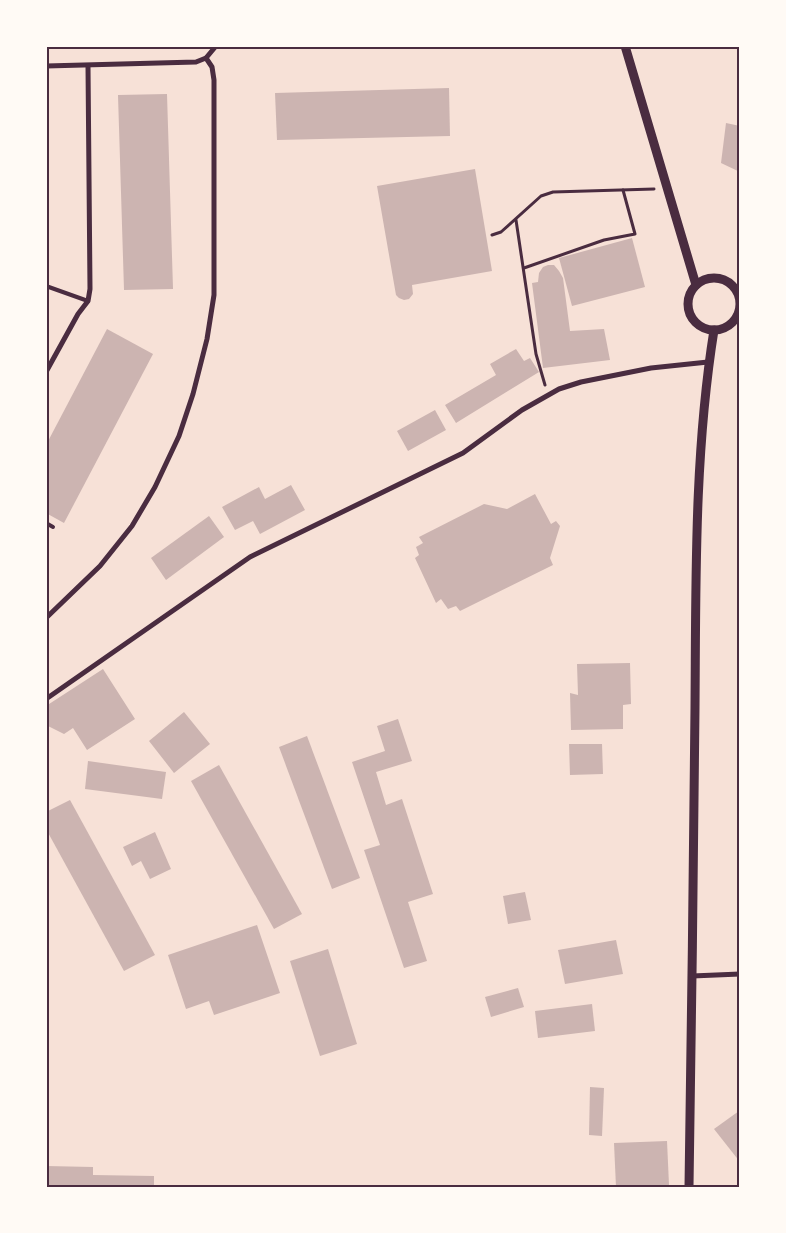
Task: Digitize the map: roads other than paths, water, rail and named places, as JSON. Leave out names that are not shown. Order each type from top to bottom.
[{"type":"street","points":[[46,66],[196,62],[206,58],[216,46]]},
{"type":"street","points":[[625,46],[696,286]]},
{"type":"street","points":[[46,618],[100,566],[132,526],[155,487],[179,436],[193,394],[207,339],[214,295],[214,80],[212,67],[206,58]]},
{"type":"street","points":[[46,372],[78,314],[88,301],[90,289],[88,66]]},
{"type":"street","points":[[715,279],[727,282],[738,291],[740,302],[738,314],[726,328],[714,330],[701,327],[695,322],[689,311],[689,298],[696,286],[703,281],[715,279]]},
{"type":"street","points":[[689,1187],[697,520],[701,426],[708,362],[714,330]]},
{"type":"street","points":[[46,698],[250,557],[463,452],[522,410],[558,389],[580,382],[651,368],[708,362]]},
{"type":"street","points":[[692,976],[740,974]]},
{"type":"lane","points":[[46,286],[88,301]]},
{"type":"lane","points":[[46,523],[53,527]]}]
